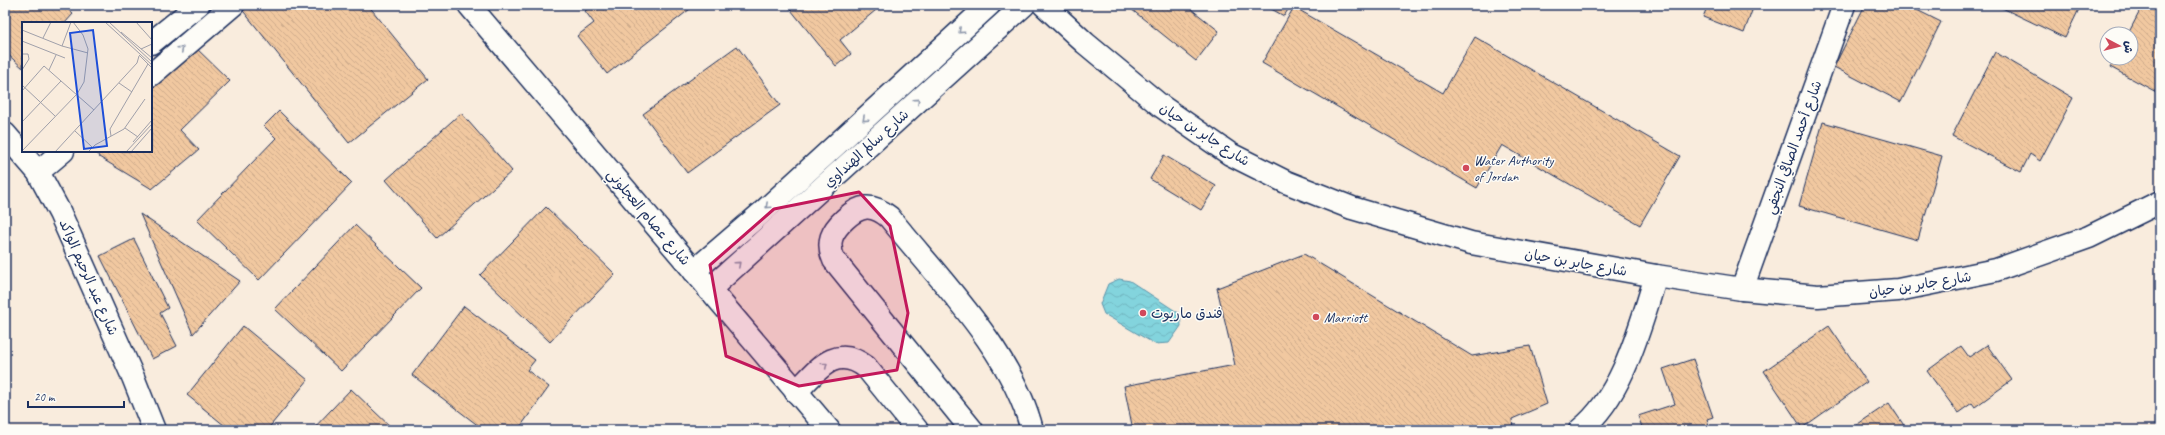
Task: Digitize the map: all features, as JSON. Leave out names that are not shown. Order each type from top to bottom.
[{"type":"street","points":[[152,74],[233,5]]},
{"type":"street","name":"شارع عصام العجلوني","points":[[469,5],[829,430]]},
{"type":"street","name":"شارع سالم الهنداوي","points":[[694,271],[765,210],[989,5]]},
{"type":"street","name":"شارع سالم الهنداوي","points":[[709,290],[1024,5]]},
{"type":"street","name":"شارع جابر بن حيان","points":[[1044,5],[1085,43],[1161,106],[1230,154],[1286,182],[1352,208],[1471,242],[1656,276],[1742,289],[1818,296],[1898,290],[1955,280],[1996,270],[2089,237],[2160,202]]},
{"type":"street","name":"شارع أحمد الصافي النجفي","points":[[1742,289],[1844,5]]},
{"type":"street","points":[[152,42],[192,10],[201,31]]},
{"type":"street","name":"شارع عبد الرحيم الواكد","points":[[15,143],[22,152]]},
{"type":"street","name":"شارع عبد الرحيم الواكد","points":[[22,152],[38,172],[78,250],[154,430]]},
{"type":"street","points":[[38,172],[62,152]]},
{"type":"street","points":[[972,430],[834,260],[829,244],[834,229],[856,210],[873,208],[882,212],[889,218],[973,321],[1012,379],[1028,411],[1032,430]]},
{"type":"street","points":[[1580,430],[1593,420],[1608,401],[1619,379],[1656,276]]},
{"type":"street","points":[[796,392],[827,363],[836,358],[847,357],[857,360],[866,367],[918,430]]},
{"type":"highlighted area","points":[[859,192],[890,226],[908,313],[897,370],[799,386],[726,356],[710,265],[774,209]]},
{"type":"water","points":[[1119,279],[1130,281],[1180,314],[1181,326],[1169,343],[1155,344],[1104,314],[1100,304],[1108,284]]},
{"type":"building","points":[[5,5],[63,5],[73,14],[66,22],[22,22],[22,67],[5,52]]},
{"type":"building","points":[[242,5],[368,5],[428,79],[349,143],[240,7]]},
{"type":"building","points":[[592,5],[687,5],[690,9],[607,74],[577,36],[594,23],[585,11]]},
{"type":"building","points":[[787,5],[882,5],[840,40],[851,54],[836,66]]},
{"type":"building","points":[[1126,5],[1186,5],[1219,31],[1196,61]]},
{"type":"building","points":[[1264,5],[1291,5],[1284,16]]},
{"type":"building","points":[[1708,5],[1754,5],[1744,33],[1703,17]]},
{"type":"building","points":[[1865,5],[1907,5],[1941,22],[1901,102],[1834,67]]},
{"type":"building","points":[[1996,5],[2081,5],[2065,38]]},
{"type":"building","points":[[2143,5],[2160,5],[2160,94],[2110,67],[2139,66],[2139,26],[2132,26]]},
{"type":"building","points":[[1294,7],[1443,93],[1475,37],[1680,156],[1640,225],[1502,145],[1477,188],[1262,63]]},
{"type":"building","points":[[192,44],[230,81],[180,130],[199,150],[152,189],[99,157],[96,152],[152,152],[152,78]]},
{"type":"building","points":[[737,46],[780,105],[687,173],[643,114]]},
{"type":"building","points":[[1995,52],[2073,98],[2040,161],[2030,154],[2021,172],[1952,136]]},
{"type":"building","points":[[279,111],[352,183],[259,280],[197,220],[276,138],[264,126]]},
{"type":"building","points":[[461,113],[512,171],[437,238],[386,180]]},
{"type":"building","points":[[1823,122],[1942,156],[1918,240],[1799,206]]},
{"type":"building","points":[[1164,155],[1216,186],[1201,210],[1150,179]]},
{"type":"building","points":[[546,207],[615,274],[550,342],[480,275]]},
{"type":"building","points":[[140,214],[240,281],[193,334]]},
{"type":"building","points":[[355,225],[421,288],[341,371],[275,309]]},
{"type":"building","points":[[134,239],[168,308],[160,313],[177,346],[152,359],[100,256]]},
{"type":"building","name":"Marriott","points":[[1304,254],[1472,356],[1530,346],[1547,404],[1512,419],[1513,430],[1431,430],[1430,425],[1414,430],[1133,430],[1124,386],[1235,365],[1217,288]]},
{"type":"building","points":[[464,306],[535,360],[527,370],[549,387],[518,430],[484,430],[412,375]]},
{"type":"building","points":[[243,326],[308,380],[267,430],[230,430],[187,395]]},
{"type":"building","points":[[1829,326],[1867,382],[1802,428],[1764,371]]},
{"type":"building","points":[[1987,345],[2012,380],[1975,407],[1972,403],[1958,413],[1927,371],[1961,346],[1969,357]]},
{"type":"building","points":[[1693,359],[1713,417],[1707,419],[1710,429],[1643,430],[1638,416],[1675,404],[1663,369]]},
{"type":"building","points":[[351,389],[394,430],[312,430]]},
{"type":"building","points":[[1889,403],[1907,430],[1849,430]]},
{"type":"place","name":"Water Authority of Jordan","points":[[1466,168]]},
{"type":"place","name":"فندق ماريوت","points":[[1143,313]]},
{"type":"place","name":"Marriott","points":[[1316,317]]}]
